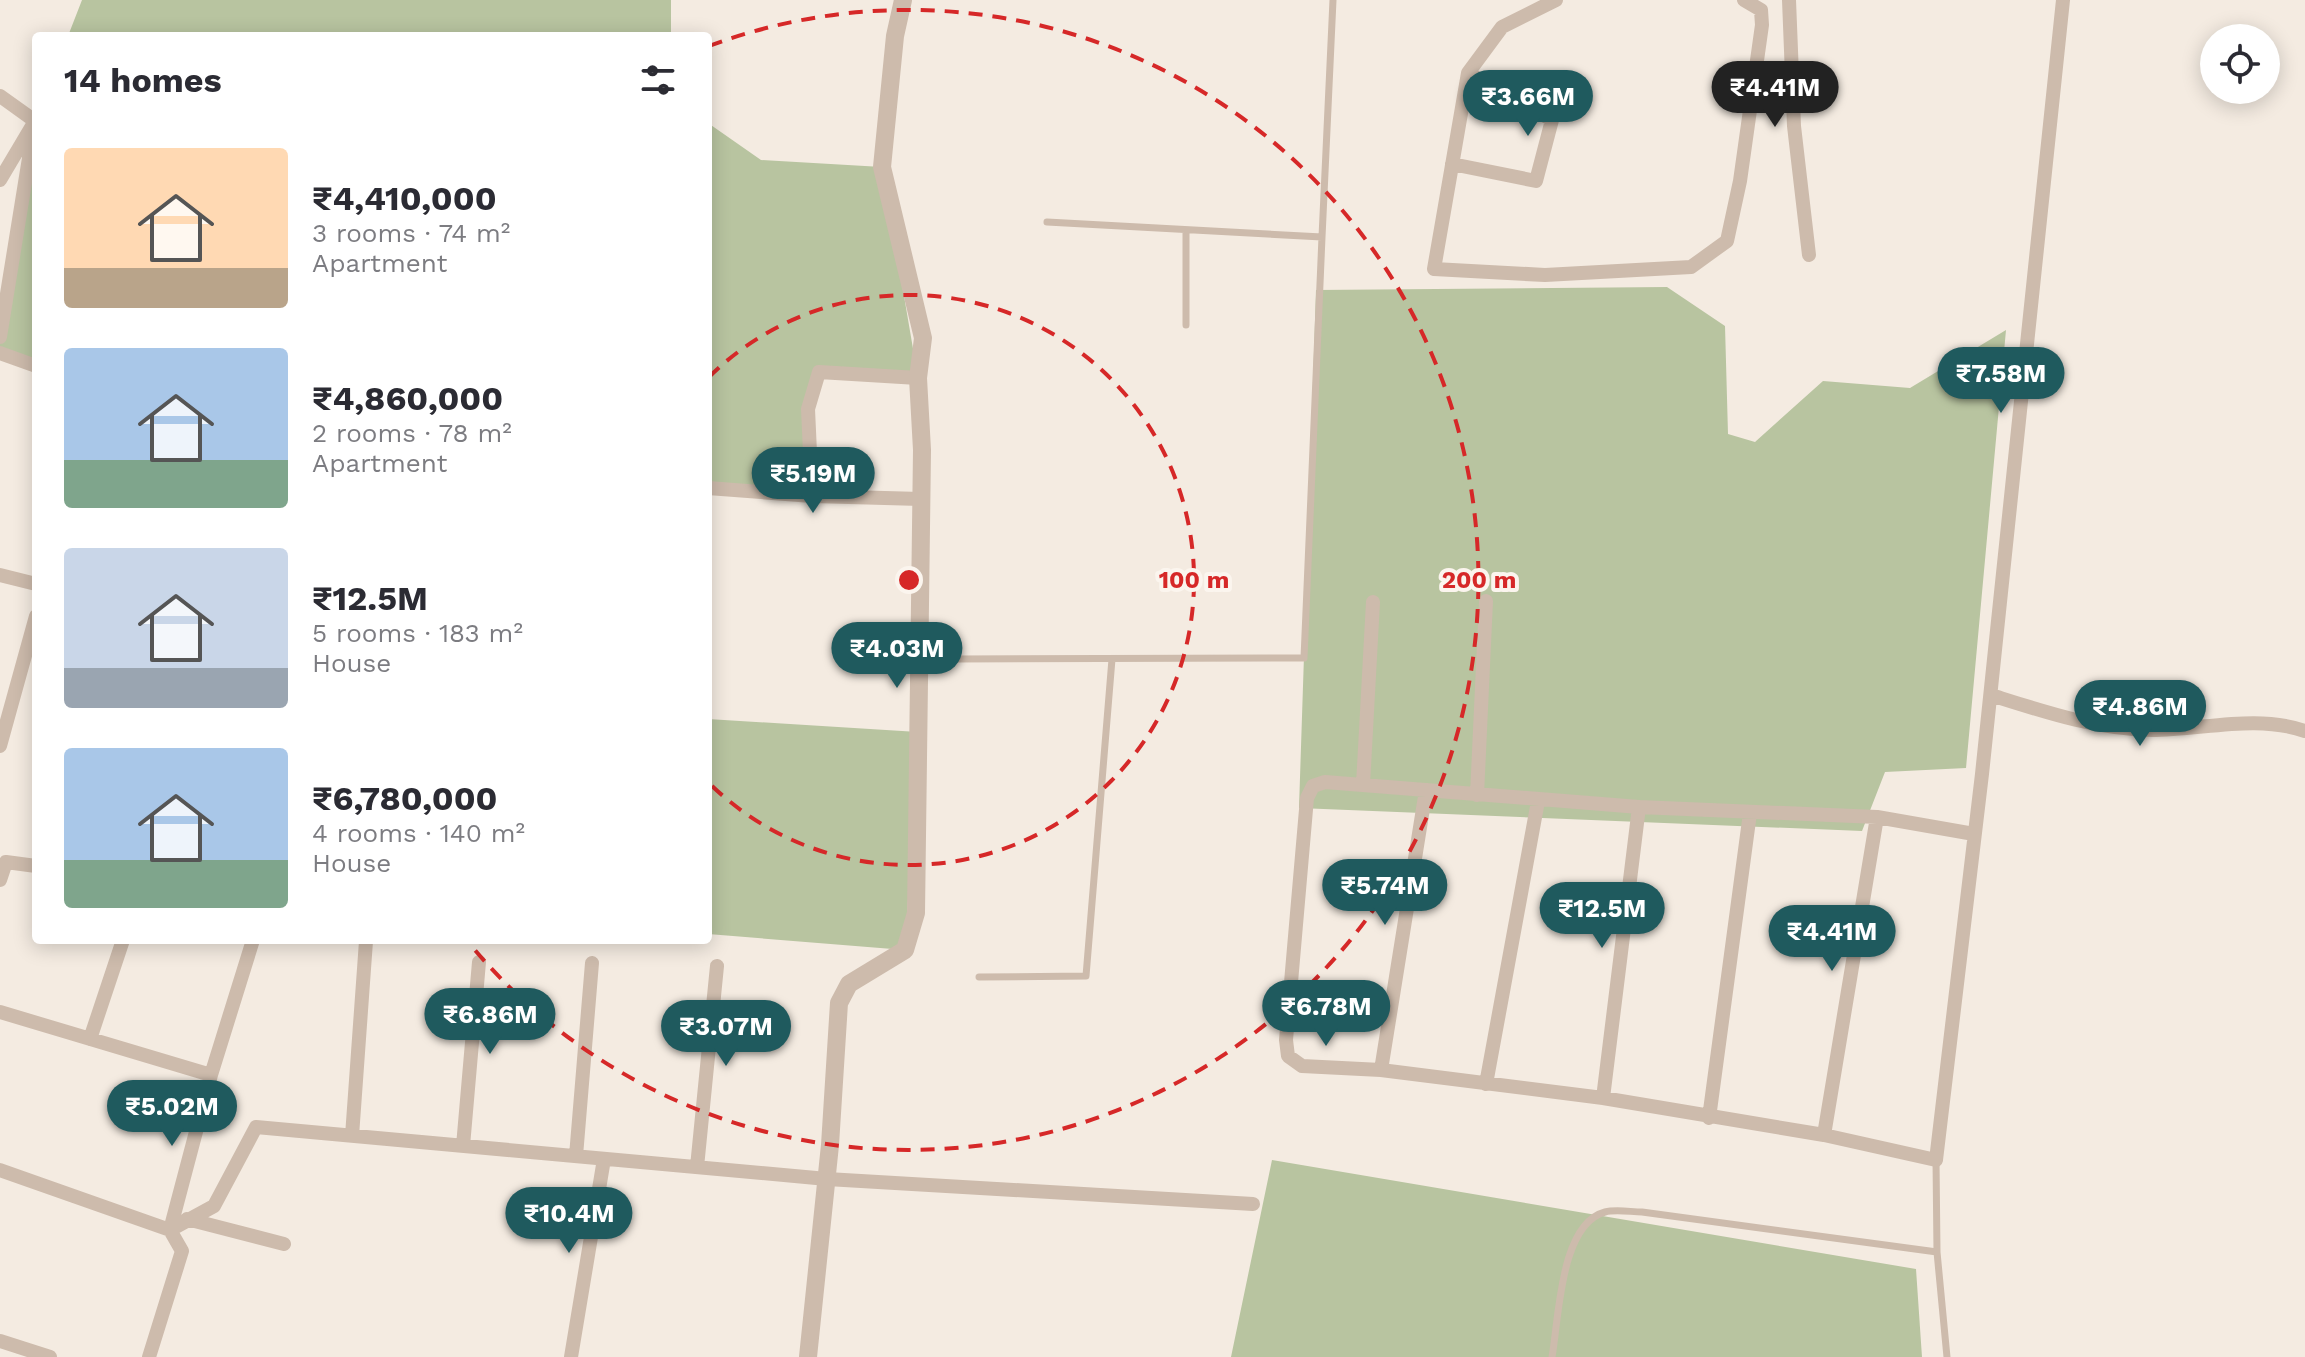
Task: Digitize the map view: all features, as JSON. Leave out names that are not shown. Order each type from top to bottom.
[{"type":"street","points":[[808,1357],[827,1179],[839,1003],[849,984],[905,950],[916,913],[921,499],[918,378],[923,338],[882,167],[895,36],[903,0]]},
{"type":"street","points":[[1556,0],[1502,27],[1468,73],[1434,269],[1545,275],[1691,267],[1727,241],[1740,181],[1762,25],[1761,10],[1744,0]]},
{"type":"street","points":[[1789,0],[1794,126],[1809,255]]},
{"type":"street","points":[[1974,834],[1877,817],[1538,801],[1325,782],[1313,786],[1307,798],[1286,1040],[1288,1056],[1302,1066],[1381,1070],[1603,1098],[1824,1135],[1936,1160],[1991,695],[2063,0]]},
{"type":"street","points":[[1452,164],[1536,181],[1552,120],[1468,73]]},
{"type":"street","points":[[0,96],[32,119]]},
{"type":"street","points":[[0,180],[32,126]]},
{"type":"street","points":[[0,337],[32,140]]},
{"type":"street","points":[[0,353],[32,365]]},
{"type":"street","points":[[812,496],[808,409],[819,372],[918,378]]},
{"type":"street","points":[[712,488],[812,496],[921,499]]},
{"type":"street","points":[[0,575],[32,583]]},
{"type":"street","points":[[1477,795],[1486,601]]},
{"type":"street","points":[[1363,785],[1373,602]]},
{"type":"street","points":[[1,735],[32,630]]},
{"type":"street","points":[[1991,695],[2079,723],[2154,730],[2227,723],[2305,731]]},
{"type":"street","points":[[1381,1070],[1426,790]]},
{"type":"street","points":[[1486,1084],[1538,801]]},
{"type":"street","points":[[1603,1098],[1639,807]]},
{"type":"street","points":[[1709,1118],[1750,813]]},
{"type":"street","points":[[1824,1135],[1877,817]]},
{"type":"street","points":[[0,880],[3,861],[32,865]]},
{"type":"street","points":[[90,1039],[122,944]]},
{"type":"street","points":[[170,1230],[181,1217],[211,1075],[252,944]]},
{"type":"street","points":[[352,1136],[366,944]]},
{"type":"street","points":[[463,1146],[479,962]]},
{"type":"street","points":[[576,1156],[592,963]]},
{"type":"street","points":[[697,1167],[717,966]]},
{"type":"street","points":[[0,1012],[211,1075]]},
{"type":"street","points":[[181,1217],[214,1206],[256,1127],[827,1179],[1253,1204]]},
{"type":"street","points":[[571,1357],[604,1159]]},
{"type":"street","points":[[0,1170],[170,1230],[182,1251],[149,1357]]},
{"type":"street","points":[[181,1217],[284,1244]]},
{"type":"street","points":[[0,1341],[50,1357]]},
{"type":"lane","points":[[957,659],[1304,658],[1333,0]]},
{"type":"lane","points":[[1047,222],[1322,237]]},
{"type":"lane","points":[[1186,230],[1186,325]]},
{"type":"lane","points":[[979,977],[1086,976],[1112,659]]},
{"type":"lane","points":[[1936,1160],[1937,1252],[1947,1357]]},
{"type":"lane","points":[[1552,1357],[1569,1250],[1581,1226],[1605,1212],[1642,1212],[1937,1252]]},
{"type":"green space","points":[[82,0],[671,0],[671,32],[70,32]]},
{"type":"green space","points":[[712,126],[761,160],[882,167],[918,378],[819,372],[808,409],[812,496],[712,488]]},
{"type":"green space","points":[[32,141],[32,359],[0,353]]},
{"type":"green space","points":[[1667,287],[1725,326],[1728,434],[1755,442],[1823,381],[1910,388],[2006,330],[1966,768],[1885,772],[1862,831],[1299,808],[1316,290]]},
{"type":"green space","points":[[712,719],[918,732],[905,950],[712,934]]},
{"type":"green space","points":[[1272,1160],[1916,1269],[1922,1357],[1231,1357]]}]
